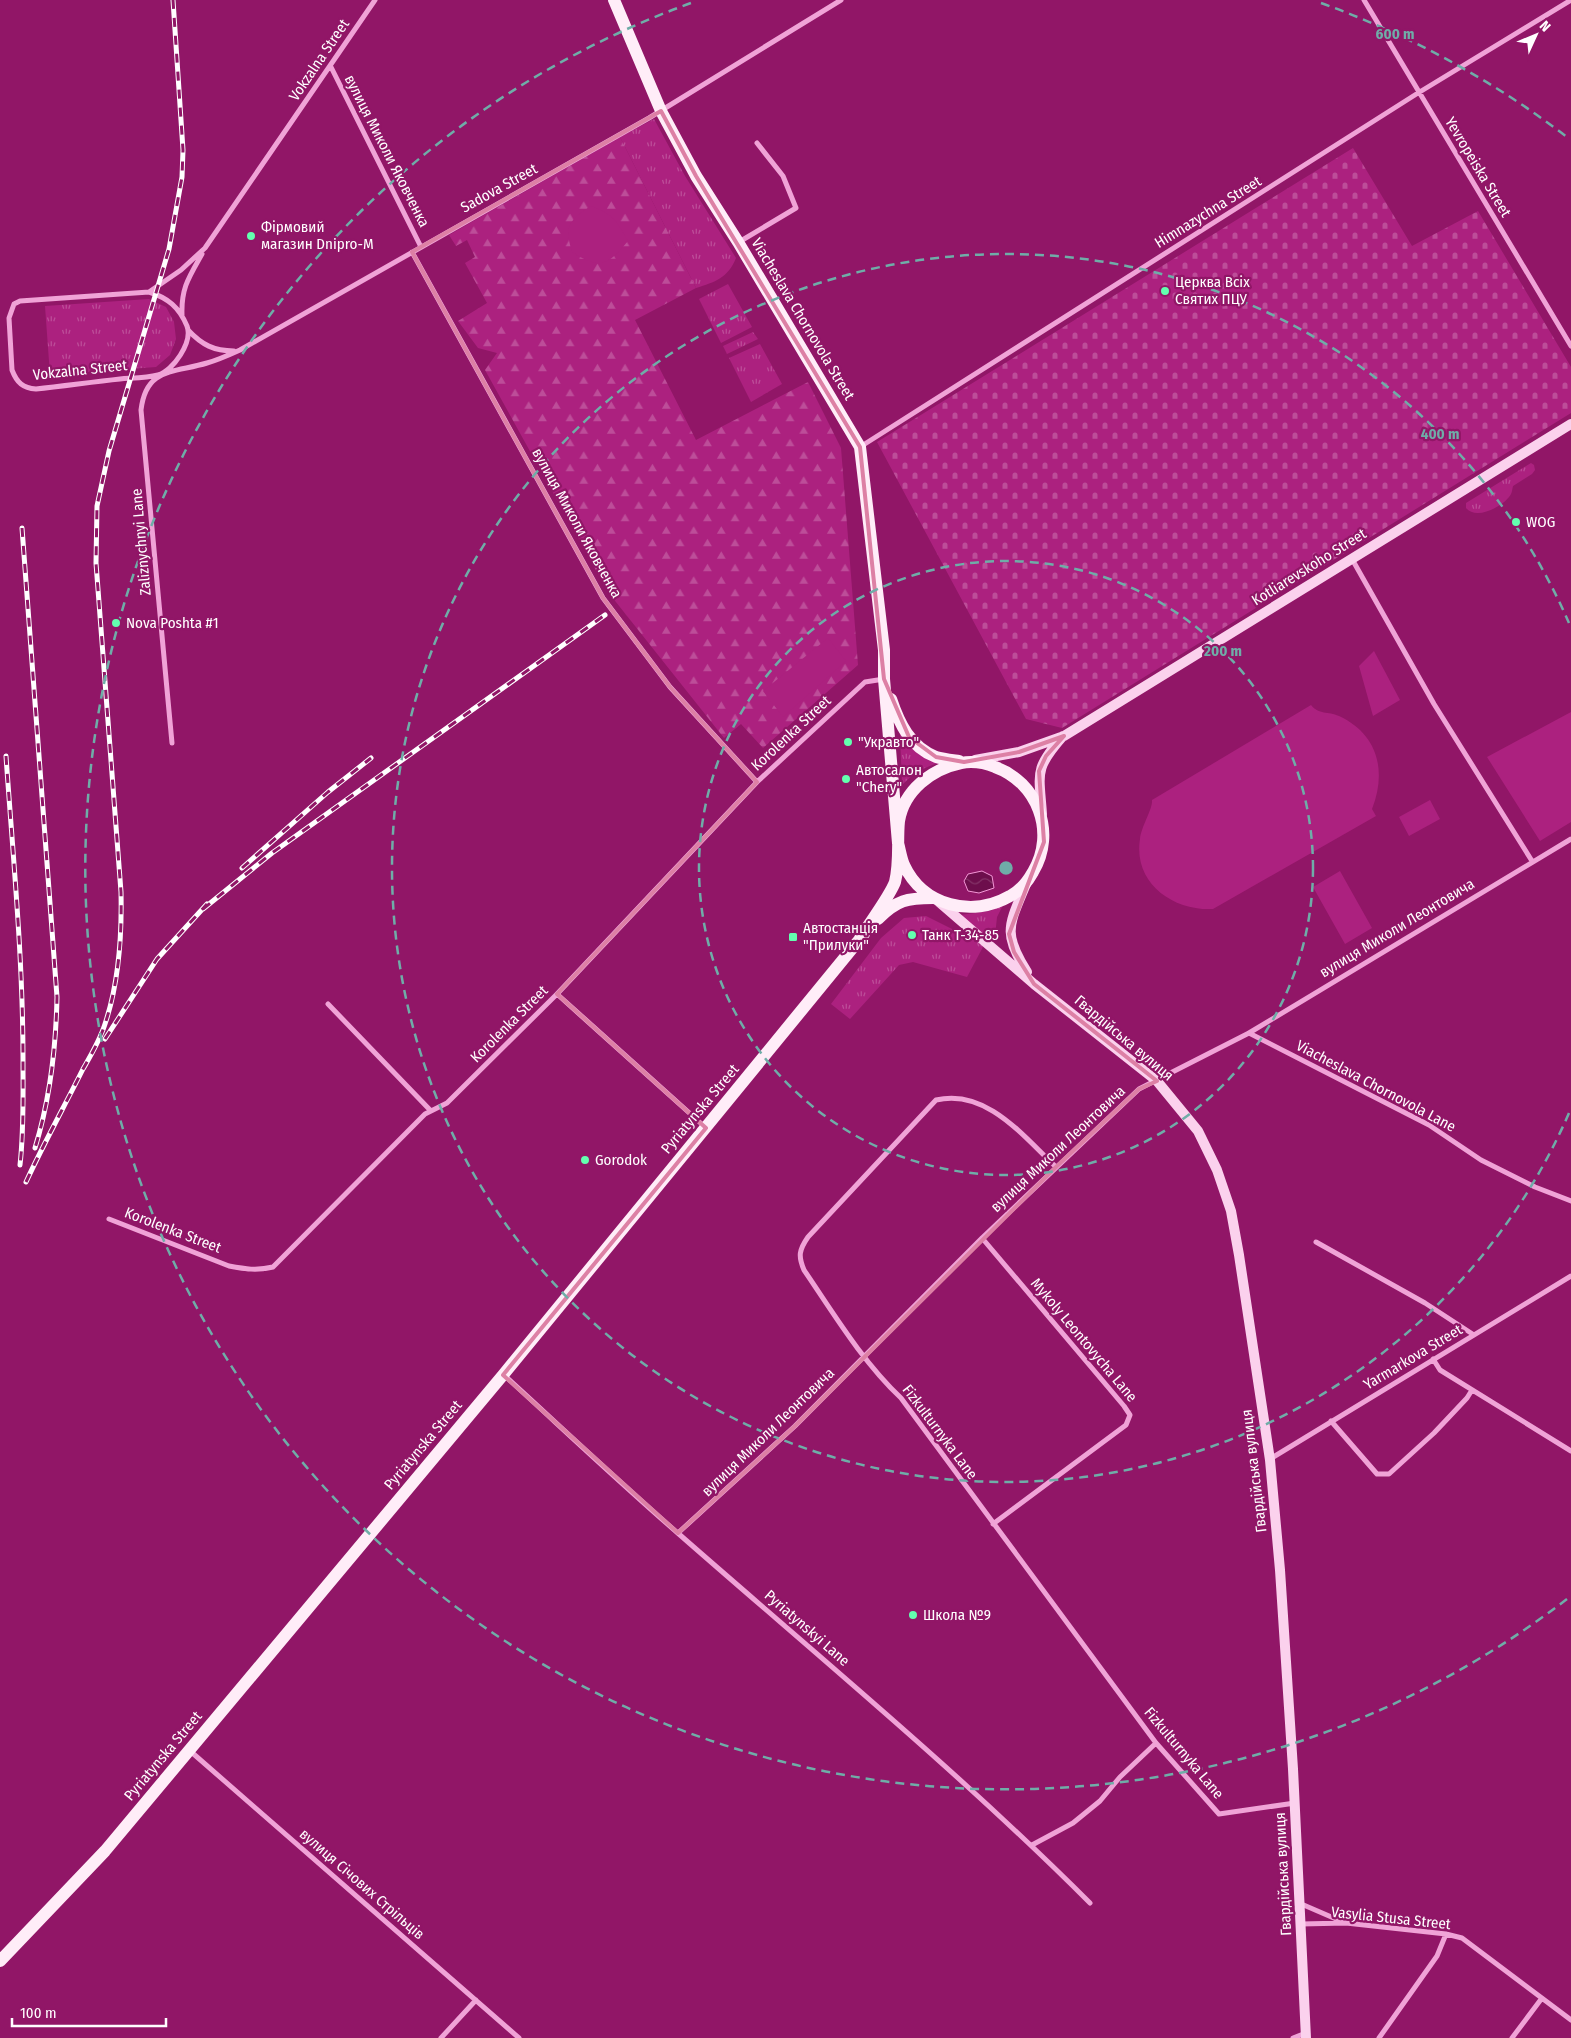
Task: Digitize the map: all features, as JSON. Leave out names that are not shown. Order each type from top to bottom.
[{"type":"main road","name":"Viacheslava Chornovola Street","points":[[614,0],[661,111],[696,176],[738,242],[860,447],[884,650],[884,680]]},
{"type":"main road","name":"Kotliarevskoho Street","points":[[1064,736],[1571,424]]},
{"type":"main road","points":[[884,680],[897,719],[908,737],[922,749],[936,756],[964,762],[985,763],[1006,771],[1022,783],[1035,800],[1043,820]]},
{"type":"main road","points":[[859,940],[894,884],[898,870],[898,843],[884,680]]},
{"type":"main road","points":[[1028,881],[1012,895],[987,906],[973,908],[953,906],[934,898],[916,883],[904,864],[898,843],[900,820],[908,798],[922,780],[942,768],[1019,752],[1064,736]]},
{"type":"main road","points":[[1034,984],[1014,952],[1009,934],[1014,912],[1028,881],[1039,863],[1044,842],[1039,771],[1046,756],[1064,736]]},
{"type":"main road","points":[[859,940],[888,909],[901,901],[911,898],[934,898]]},
{"type":"main road","name":"Гвардійська вулиця","points":[[934,898],[1034,984],[1157,1081],[1198,1131],[1217,1170],[1230,1211],[1239,1255],[1270,1460],[1280,1570],[1295,1804],[1306,2036]]},
{"type":"main road","name":"Pyriatynska Street","points":[[0,1960],[105,1851],[503,1375],[859,940]]},
{"type":"street","name":"Vokzalna Street","points":[[160,374],[36,389],[26,388],[20,384],[12,370],[9,318],[14,304],[20,301],[149,292],[181,270],[205,248],[375,0]]},
{"type":"street","name":"Sadova Street","points":[[160,374],[208,363],[240,350],[661,111],[841,0]]},
{"type":"street","name":"Yevropeiska Street","points":[[1364,0],[1571,346]]},
{"type":"street","name":"Himnazychna Street","points":[[860,447],[1418,93],[1571,0]]},
{"type":"street","name":"вулиця Миколи Яковченка","points":[[330,67],[421,247]]},
{"type":"street","points":[[738,242],[796,208],[783,176],[757,143]]},
{"type":"street","points":[[182,316],[182,297],[189,278],[205,248]]},
{"type":"street","name":"вулиця Миколи Яковченка","points":[[412,252],[603,598],[670,687],[757,782]]},
{"type":"street","points":[[149,292],[165,297],[182,316],[188,330],[200,342],[221,351],[240,350]]},
{"type":"street","points":[[160,374],[177,360],[186,344],[188,330]]},
{"type":"street","name":"Zaliznychnyi Lane","points":[[160,374],[149,385],[143,397],[141,410],[172,744]]},
{"type":"street","points":[[1351,559],[1434,704],[1532,861]]},
{"type":"street","name":"Korolenka Street","points":[[109,1219],[229,1266],[249,1270],[274,1267],[425,1114],[447,1102],[557,994],[757,782],[865,682],[884,680]]},
{"type":"street","name":"вулиця Миколи Леонтовича","points":[[678,1533],[795,1426],[982,1238],[1139,1089],[1250,1033],[1571,839]]},
{"type":"street","points":[[557,994],[706,1128]]},
{"type":"street","points":[[328,1004],[431,1111]]},
{"type":"street","name":"Viacheslava Chornovola Lane","points":[[1250,1033],[1429,1125],[1481,1160],[1534,1187],[1571,1201]]},
{"type":"street","name":"Fizkulturnyka Lane","points":[[1056,1167],[992,1110],[973,1100],[949,1097],[936,1100],[808,1237],[799,1250],[799,1259],[804,1270],[864,1356],[884,1382],[901,1398],[1156,1743],[1219,1814],[1295,1804]]},
{"type":"street","name":"Mykoly Leontovycha Lane","points":[[982,1238],[1130,1415],[1126,1425],[993,1524]]},
{"type":"street","points":[[1316,1242],[1426,1303],[1474,1335]]},
{"type":"street","name":"Yarmarkova Street","points":[[1270,1460],[1571,1276]]},
{"type":"street","points":[[1433,1359],[1440,1370],[1571,1450]]},
{"type":"street","name":"Pyriatynskyi Lane","points":[[503,1375],[678,1533],[873,1702],[1032,1845],[1090,1903]]},
{"type":"street","points":[[1331,1421],[1377,1474],[1389,1474],[1434,1433],[1467,1398],[1472,1390]]},
{"type":"street","points":[[1032,1845],[1073,1823],[1100,1801],[1120,1777],[1156,1743]]},
{"type":"street","name":"вулиця Січових Стрільців","points":[[188,1750],[519,2038]]},
{"type":"street","points":[[1299,1903],[1346,1923]]},
{"type":"street","name":"Vasylia Stusa Street","points":[[1301,1924],[1346,1923],[1446,1934],[1462,1938],[1571,2020]]},
{"type":"street","points":[[1379,2038],[1437,1956],[1446,1934]]},
{"type":"street","points":[[1512,2038],[1542,1998]]},
{"type":"street","points":[[441,2038],[476,2000]]},
{"type":"street","points":[[1293,2038],[1306,2036]]},
{"type":"highlighted area","points":[[661,111],[696,176],[860,447],[884,679],[909,737],[936,757],[964,762],[1019,752],[1064,736],[1046,756],[1039,771],[1044,842],[1009,934],[1014,952],[1034,984],[1157,1081],[1139,1089],[1056,1167],[795,1426],[678,1533],[503,1375],[706,1128],[557,994],[757,782],[670,687],[603,598],[412,252]]},
{"type":"green space","points":[[654,119],[685,176],[736,258],[725,275],[709,284],[696,288],[620,137]]},
{"type":"green space","points":[[620,137],[696,288],[635,320],[696,440],[808,382],[841,448],[858,665],[763,748],[741,724],[724,738],[608,592],[485,370],[497,353],[478,348],[458,321],[487,303],[465,263],[475,257],[467,240],[456,246],[449,235]]},
{"type":"green space","points":[[1353,148],[1412,246],[1478,211],[1571,367],[1571,413],[1062,728],[1026,719],[877,442]]},
{"type":"green space","points":[[591,206],[605,212],[614,219],[628,241],[614,256],[603,263],[590,261],[572,252],[568,236],[570,224],[573,220]]},
{"type":"green space","points":[[728,284],[752,327],[721,343],[699,299]]},
{"type":"green space","points":[[149,299],[166,307],[174,322],[176,339],[170,355],[156,367],[50,375],[45,306]]},
{"type":"green space","points":[[753,332],[758,339],[727,354],[723,346]]},
{"type":"green space","points":[[760,344],[782,384],[751,402],[729,358]]},
{"type":"green space","points":[[1531,463],[1534,465],[1535,470],[1513,486],[1510,496],[1500,505],[1482,513],[1476,513],[1466,508],[1466,503]]},
{"type":"green space","points":[[828,638],[846,661],[783,717],[763,691]]},
{"type":"green space","points":[[1374,651],[1400,700],[1373,716],[1359,666]]},
{"type":"green space","points":[[1311,705],[1320,712],[1339,716],[1352,724],[1371,743],[1376,755],[1379,781],[1372,809],[1376,816],[1213,909],[1184,905],[1170,899],[1159,891],[1149,881],[1139,855],[1141,834],[1151,808],[1152,800]]},
{"type":"green space","points":[[1571,712],[1571,822],[1540,841],[1487,757]]},
{"type":"green space","points":[[900,734],[908,744],[939,763],[919,771],[902,785]]},
{"type":"green space","points":[[1430,800],[1440,819],[1409,836],[1399,817]]},
{"type":"green space","points":[[1340,871],[1372,928],[1345,944],[1313,887]]},
{"type":"green space","points":[[1003,905],[997,917],[994,945],[960,915],[990,911]]},
{"type":"green space","points":[[926,916],[984,945],[967,977],[913,962],[899,965],[850,1019],[831,1004],[881,938],[904,918]]},
{"type":"water","points":[[982,871],[992,876],[994,888],[979,893],[968,891],[964,881],[968,874]]},
{"type":"railway","points":[[26,1182],[101,1036],[114,992],[119,959],[121,892],[96,563],[97,506],[109,451],[169,249],[182,177],[183,150],[173,0]]},
{"type":"railway","points":[[22,528],[57,997],[51,1073],[45,1111],[35,1148]]},
{"type":"railway","points":[[203,909],[272,853],[605,615]]},
{"type":"railway","points":[[6,756],[23,1021],[23,1099],[20,1165]]},
{"type":"railway","points":[[242,868],[328,792],[371,758]]},
{"type":"railway","points":[[105,1039],[157,959],[207,904]]},
{"type":"place","name":"Фірмовий магазин Dnipro-M","points":[[251,236]]},
{"type":"place","name":"Церква Всіх Святих ПЦУ","points":[[1165,291]]},
{"type":"place","name":"WOG","points":[[1516,522]]},
{"type":"place","name":"Nova Poshta #1","points":[[116,623]]},
{"type":"place","name":"\"Укравто\"","points":[[848,742]]},
{"type":"place","name":"Автосалон \"Chery\"","points":[[846,779]]},
{"type":"place","name":"Танк Т-34-85","points":[[912,935]]},
{"type":"place","name":"Автостанція \"Прилуки\"","points":[[793,937]]},
{"type":"place","name":"Gorodok","points":[[585,1160]]},
{"type":"place","name":"Школа №9","points":[[913,1615]]}]
